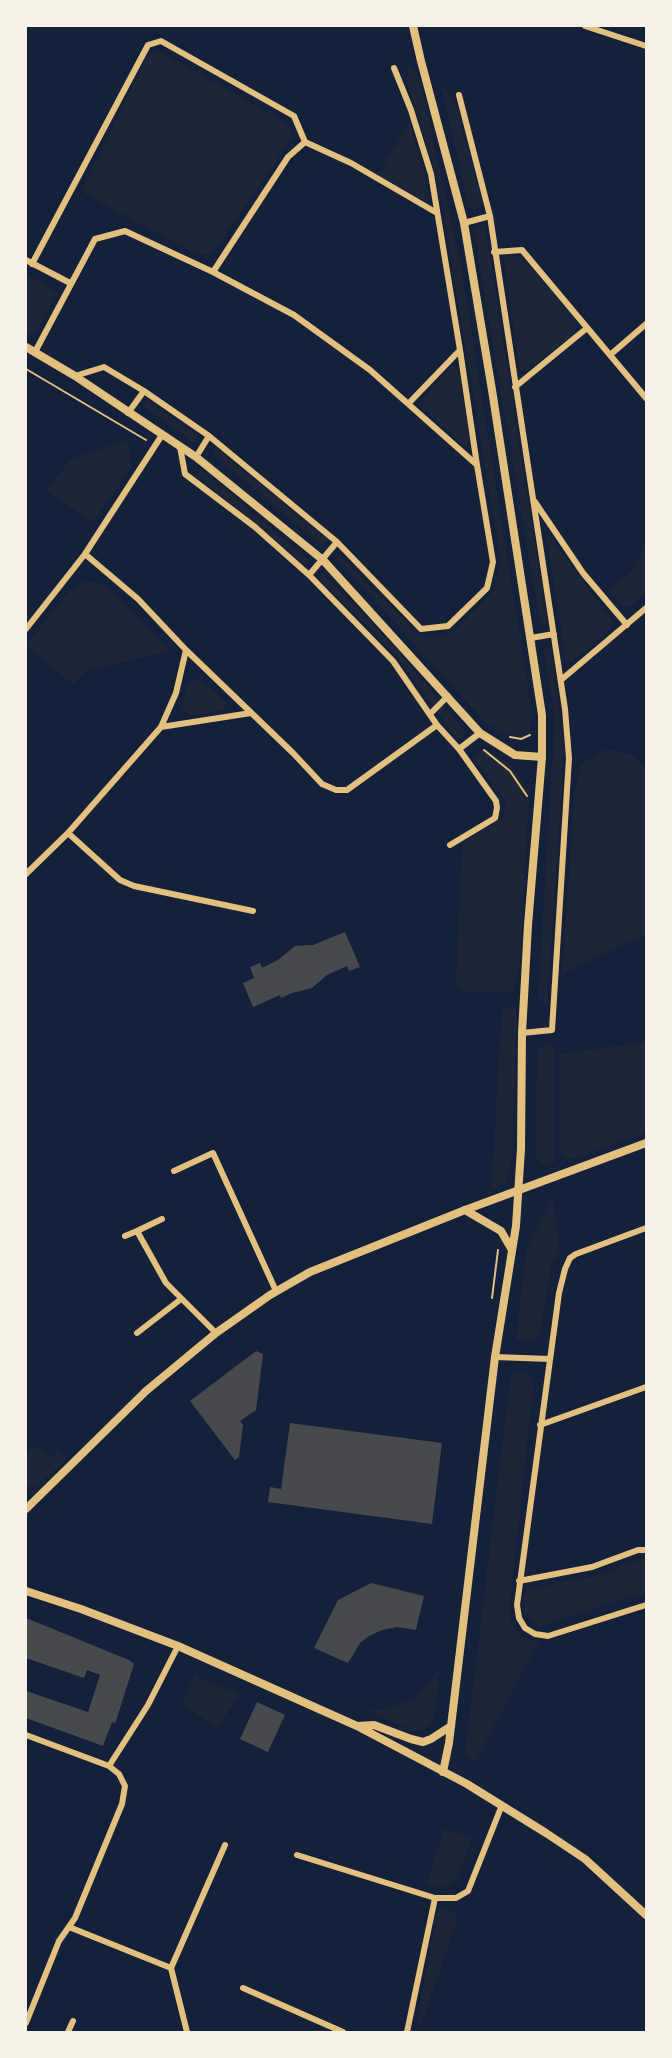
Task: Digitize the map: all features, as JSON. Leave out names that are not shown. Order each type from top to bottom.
[{"type":"main road","points":[[413,26],[464,223],[542,715],[542,758],[528,925],[522,1033],[521,1149],[518,1191],[512,1250],[495,1357],[451,1726],[443,1772]]},
{"type":"main road","points":[[26,1591],[178,1646],[357,1726],[502,1805],[577,1854],[646,1915]]},
{"type":"main road","points":[[357,1726],[374,1725],[423,1742],[451,1726]]},
{"type":"street","points":[[585,26],[602,28],[646,46]]},
{"type":"street","points":[[70,283],[29,262],[148,45],[161,40],[294,116],[305,142],[351,163],[437,213]]},
{"type":"street","points":[[75,376],[104,367],[144,390],[209,436],[337,542],[421,629],[448,626],[487,588],[494,562],[431,174],[411,110],[394,68]]},
{"type":"street","points":[[459,95],[490,216],[561,680],[569,758],[552,1030],[522,1033]]},
{"type":"street","points":[[213,272],[288,157],[305,142]]},
{"type":"street","points":[[464,223],[490,216]]},
{"type":"street","points":[[35,352],[95,239],[125,231],[213,272],[294,315],[370,370],[477,465]]},
{"type":"street","points":[[494,252],[522,250],[646,398]]},
{"type":"street","points":[[610,355],[646,324]]},
{"type":"street","points":[[515,387],[587,328]]},
{"type":"street","points":[[26,347],[75,376],[196,457],[323,560],[480,733],[515,755],[542,758]]},
{"type":"street","points":[[409,403],[460,350]]},
{"type":"street","points":[[128,413],[144,390]]},
{"type":"street","points":[[26,629],[85,554],[162,435]]},
{"type":"street","points":[[196,457],[209,436]]},
{"type":"street","points":[[180,447],[185,474],[255,527],[309,575],[393,661],[436,725],[459,749],[496,801],[495,818],[450,845]]},
{"type":"street","points":[[533,499],[583,573],[627,625]]},
{"type":"street","points":[[309,575],[337,542]]},
{"type":"street","points":[[85,554],[138,599],[186,650],[322,784],[336,790],[347,790],[436,725]]},
{"type":"street","points":[[561,680],[646,608]]},
{"type":"street","points":[[531,638],[554,634]]},
{"type":"street","points":[[26,874],[68,833],[161,727],[176,693],[186,650]]},
{"type":"street","points":[[430,714],[448,696]]},
{"type":"street","points":[[161,727],[251,713]]},
{"type":"street","points":[[459,749],[480,733]]},
{"type":"street","points":[[68,833],[120,880],[134,886],[253,910]]},
{"type":"street","points":[[26,1509],[146,1391],[216,1333],[276,1291],[310,1272],[465,1210],[646,1143]]},
{"type":"street","points":[[174,1171],[213,1153],[276,1291]]},
{"type":"street","points":[[465,1210],[501,1231],[512,1250]]},
{"type":"street","points":[[125,1236],[162,1220]]},
{"type":"street","points":[[646,1228],[576,1254],[570,1258],[565,1269],[559,1293],[540,1425],[517,1605],[519,1618],[525,1629],[535,1634],[548,1636],[646,1605]]},
{"type":"street","points":[[137,1231],[161,1276],[216,1333]]},
{"type":"street","points":[[137,1333],[181,1299]]},
{"type":"street","points":[[495,1357],[550,1359]]},
{"type":"street","points":[[540,1425],[646,1387]]},
{"type":"street","points":[[519,1581],[592,1568],[638,1550],[646,1550]]},
{"type":"street","points":[[109,1766],[148,1705],[178,1646]]},
{"type":"street","points":[[26,1735],[109,1766],[119,1774],[125,1786],[122,1804],[75,1918],[59,1941],[26,2023]]},
{"type":"street","points":[[297,1855],[435,1898],[456,1898],[468,1891],[502,1805]]},
{"type":"street","points":[[187,2032],[171,1968],[225,1845]]},
{"type":"street","points":[[407,2032],[435,1898]]},
{"type":"street","points":[[69,1927],[171,1968]]},
{"type":"street","points":[[243,1988],[343,2032]]},
{"type":"street","points":[[68,2032],[73,2021]]},
{"type":"path","points":[[491,1302],[501,1231]]},
{"type":"shaded area","points":[[159,51],[290,125],[292,138],[212,254],[198,255],[85,194],[83,187],[149,53]]},
{"type":"shaded area","points":[[408,64],[419,77],[460,259],[532,712],[530,733],[523,738],[512,737],[487,724],[334,556],[337,552],[416,632],[430,638],[452,633],[494,590],[501,562],[439,185],[408,86]]},
{"type":"shaded area","points":[[440,81],[454,100],[482,202],[476,210],[469,208]]},
{"type":"shaded area","points":[[410,121],[430,197],[426,202],[378,175]]},
{"type":"shaded area","points":[[477,225],[485,225],[547,622],[544,625],[540,624],[474,229]]},
{"type":"shaded area","points":[[504,256],[522,257],[576,321],[573,335],[526,371],[520,371]]},
{"type":"shaded area","points":[[26,274],[57,292],[34,335],[26,334]]},
{"type":"shaded area","points":[[452,365],[459,370],[469,441],[466,447],[423,408],[423,398]]},
{"type":"shaded area","points":[[146,399],[197,435],[197,441],[192,441],[144,407]]},
{"type":"shaded area","points":[[128,440],[131,468],[93,522],[46,491],[71,459]]},
{"type":"shaded area","points":[[216,448],[328,540],[324,547],[212,454]]},
{"type":"shaded area","points":[[201,469],[310,561],[303,563],[196,475]]},
{"type":"shaded area","points":[[546,532],[612,620],[612,627],[573,661],[566,662]]},
{"type":"shaded area","points":[[646,547],[646,592],[629,607],[623,606],[609,589],[635,568]]},
{"type":"shaded area","points":[[322,573],[394,646],[465,731],[462,739],[456,737],[391,650],[319,579]]},
{"type":"shaded area","points":[[85,581],[105,584],[170,651],[88,670],[73,684],[26,646],[70,590]]},
{"type":"shaded area","points":[[551,647],[564,753],[547,1004],[541,1002],[538,997],[555,720],[543,649]]},
{"type":"shaded area","points":[[199,678],[226,702],[224,710],[191,716],[182,708],[187,683]]},
{"type":"shaded area","points":[[481,749],[509,763],[529,791],[520,962],[513,992],[466,993],[456,983],[462,843],[504,817],[505,800],[472,758]]},
{"type":"shaded area","points":[[604,750],[632,755],[646,768],[646,934],[562,974],[575,793],[581,764]]},
{"type":"shaded area","points":[[517,1006],[512,1160],[506,1183],[491,1191],[502,1009]]},
{"type":"shaded area","points":[[646,1042],[646,1133],[570,1159],[564,1158],[560,1153],[560,1054]]},
{"type":"shaded area","points":[[549,1044],[555,1046],[555,1162],[546,1167],[538,1161],[536,1154],[537,1049]]},
{"type":"shaded area","points":[[553,1196],[560,1252],[551,1265],[540,1334],[534,1340],[516,1339],[526,1250]]},
{"type":"shaded area","points":[[511,1373],[529,1373],[534,1381],[509,1611],[510,1621],[521,1637],[539,1642],[474,1764],[465,1753]]},
{"type":"shaded area","points":[[37,1447],[50,1457],[58,1451],[67,1458],[36,1487],[26,1486],[26,1452]]},
{"type":"shaded area","points":[[646,1559],[646,1595],[635,1595],[538,1627],[525,1616],[522,1597],[528,1589],[600,1575]]},
{"type":"shaded area","points":[[440,1667],[435,1714],[430,1725],[425,1729],[412,1731],[367,1710],[385,1709],[417,1696],[429,1684]]},
{"type":"shaded area","points":[[195,1675],[239,1694],[217,1730],[182,1702]]},
{"type":"shaded area","points":[[444,1829],[473,1836],[455,1881],[441,1888],[426,1885]]},
{"type":"shaded area","points":[[444,1908],[454,1912],[457,1921],[421,2025],[417,2023],[436,1914]]},
{"type":"building","points":[[345,932],[360,967],[349,971],[347,966],[327,975],[312,988],[281,998],[280,995],[253,1007],[243,983],[254,978],[250,967],[260,963],[262,968],[278,960],[295,946],[313,945]]},
{"type":"building","points":[[256,1351],[263,1354],[256,1410],[240,1421],[243,1425],[239,1457],[235,1460],[190,1401]]},
{"type":"building","points":[[290,1423],[442,1443],[432,1524],[268,1502],[270,1487],[281,1489]]},
{"type":"building","points":[[371,1583],[424,1596],[416,1630],[397,1627],[369,1636],[360,1643],[348,1663],[314,1648],[338,1600]]},
{"type":"building","points":[[26,1618],[134,1664],[115,1724],[112,1722],[103,1746],[26,1718],[26,1691],[88,1712],[100,1675],[87,1670],[84,1678],[26,1658]]},
{"type":"building","points":[[257,1702],[285,1715],[268,1752],[240,1739]]}]
